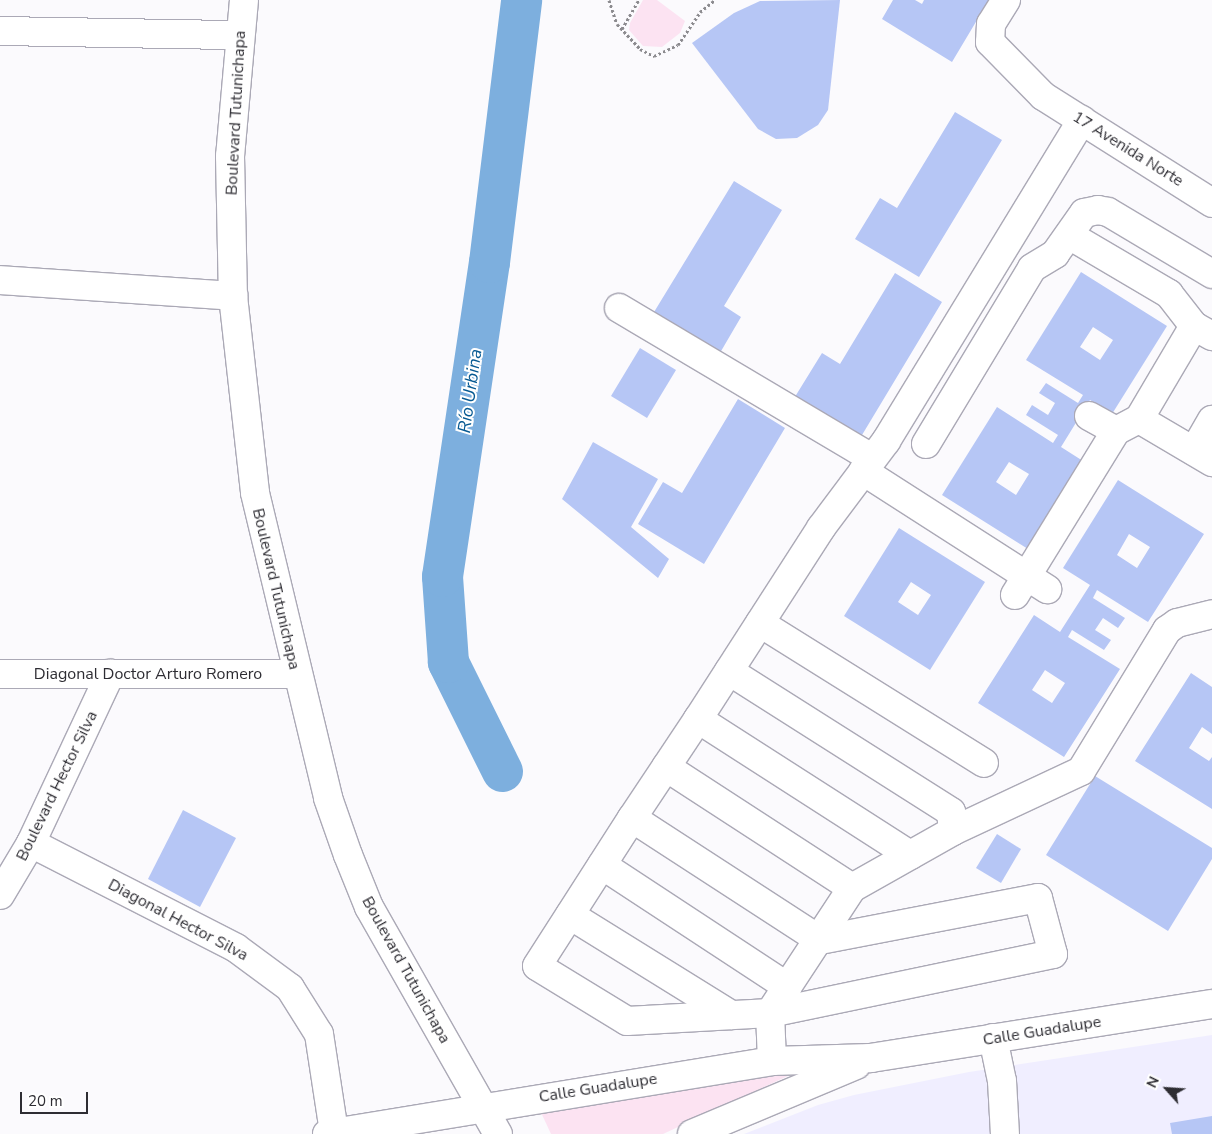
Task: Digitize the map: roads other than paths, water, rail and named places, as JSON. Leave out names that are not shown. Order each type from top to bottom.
[{"type":"street","name":"Boulevard Tutunichapa","points":[[244,0],[239,35],[230,156],[233,296],[255,494],[296,674],[328,798],[369,907],[498,1134]]},
{"type":"street","name":"17 Avenida Norte","points":[[1006,0],[991,24],[990,42],[1043,96],[1212,203]]},
{"type":"street","points":[[0,31],[239,35]]},
{"type":"street","points":[[632,818],[820,940],[1038,898],[1053,954],[770,1013],[627,1021],[537,966],[632,818],[821,528],[896,424],[1082,120]]},
{"type":"street","points":[[926,444],[1032,268],[1055,254],[1084,213],[1105,211],[1212,274]]},
{"type":"street","points":[[619,308],[868,465],[1030,586],[1128,425],[1203,331],[1169,294],[1069,235]]},
{"type":"street","points":[[0,280],[233,296]]},
{"type":"street","points":[[1090,416],[1128,425],[1203,457],[1212,420]]},
{"type":"street","points":[[772,1061],[770,1013],[820,940],[852,888],[953,831],[1081,771],[1168,630],[1177,623],[1212,614]]},
{"type":"street","points":[[760,623],[984,763]]},
{"type":"street","points":[[729,671],[951,812],[953,831]]},
{"type":"street","name":"Diagonal Doctor Arturo Romero","points":[[0,674],[296,674]]},
{"type":"street","name":"Boulevard Hector Silva","points":[[0,895],[30,843],[110,674]]},
{"type":"street","points":[[698,719],[910,855]]},
{"type":"street","points":[[666,768],[852,888]]},
{"type":"street","name":"Diagonal Hector Silva","points":[[30,843],[236,948],[290,988],[319,1034],[330,1133]]},
{"type":"street","points":[[602,865],[788,987]]},
{"type":"street","points":[[570,915],[731,1015]]},
{"type":"street","name":"Calle Guadalupe","points":[[330,1133],[772,1061],[871,1058],[1212,1004]]},
{"type":"street","points":[[993,1038],[1002,1081],[1005,1134]]},
{"type":"street","name":"Calle Guadalupe","points":[[692,1134],[871,1058]]},
{"type":"waterway","name":"Río Urbina","points":[[502,771],[448,662],[442,576],[489,262],[521,0]]}]
